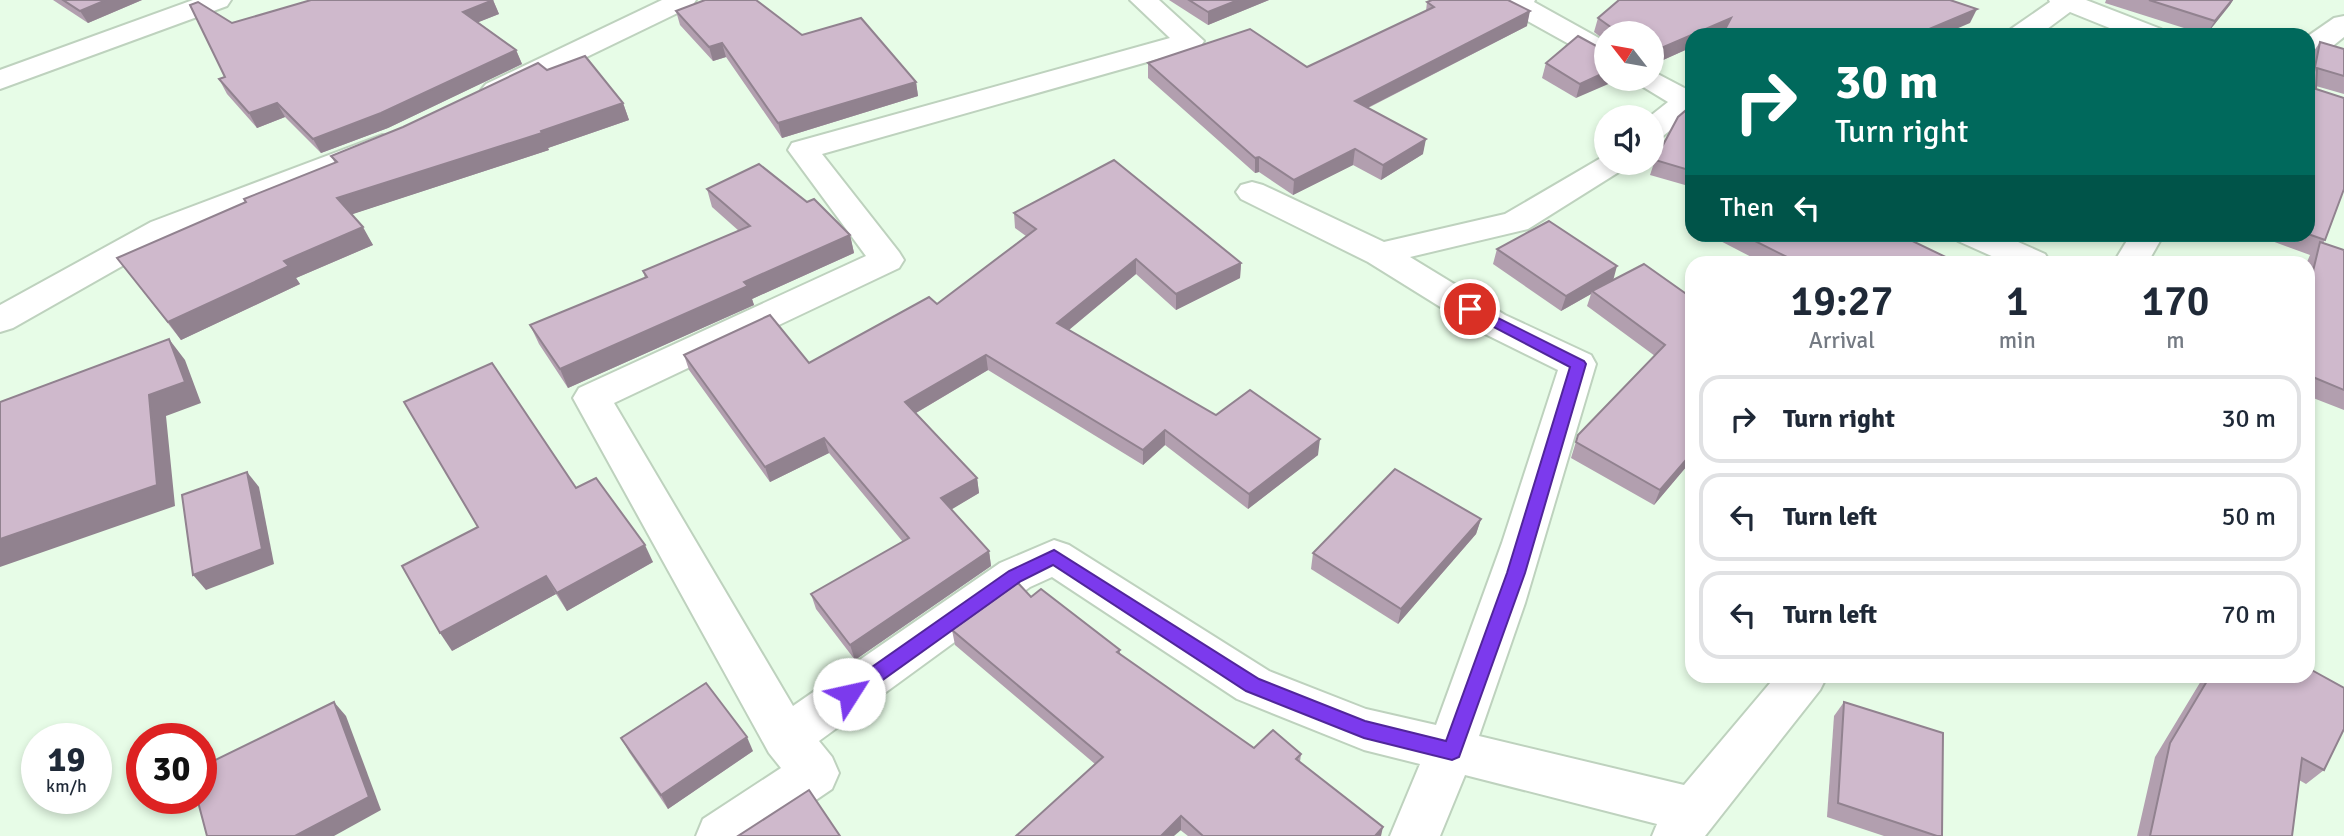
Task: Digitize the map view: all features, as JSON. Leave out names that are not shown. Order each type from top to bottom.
[{"type":"street","points":[[0,80],[218,0]]},
{"type":"street","points":[[474,101],[683,0]]},
{"type":"street","points":[[720,836],[815,773],[786,738],[592,398],[887,260],[803,150],[1190,41],[1143,0]]},
{"type":"street","points":[[1522,0],[1515,3],[1594,46]]},
{"type":"street","points":[[2030,28],[2065,1],[2133,28]]},
{"type":"street","points":[[2315,44],[2344,24]]},
{"type":"street","points":[[1664,87],[1685,100]]},
{"type":"street","points":[[1664,121],[1685,107]]},
{"type":"street","points":[[0,320],[163,229],[412,131]]},
{"type":"street","points":[[1380,254],[1516,222],[1594,174]]},
{"type":"street","points":[[1252,192],[1380,254],[1492,323],[1578,364],[1516,573],[1452,751],[1415,836]]},
{"type":"street","points":[[1988,242],[2020,256]]},
{"type":"street","points":[[786,738],[1015,576],[1054,557],[1253,685],[1364,729],[1452,751],[1686,823],[1798,683]]},
{"type":"building","points":[[63,0],[106,0],[80,11]]},
{"type":"building","points":[[311,0],[493,0],[463,12],[516,50],[381,113],[313,139],[277,103],[249,113],[219,79],[225,77],[190,5],[198,2],[232,23]]},
{"type":"building","points":[[705,0],[756,0],[802,35],[861,18],[916,82],[778,123],[722,43],[709,47],[676,11]]},
{"type":"building","points":[[1189,0],[1238,0],[1208,12]]},
{"type":"building","points":[[1508,0],[1530,11],[1355,101],[1426,139],[1383,165],[1355,149],[1294,180],[1259,157],[1255,158],[1148,63],[1250,29],[1307,67],[1434,7],[1427,2]]},
{"type":"building","points":[[1619,0],[1950,0],[1977,9],[1932,28],[1726,28],[1731,18],[1708,28],[1685,28],[1685,38],[1664,47],[1664,21],[1602,21],[1598,18]]},
{"type":"building","points":[[2149,0],[2232,0],[2215,21]]},
{"type":"building","points":[[1578,36],[1594,45],[1594,78],[1580,84],[1546,63]]},
{"type":"building","points":[[2320,42],[2344,49],[2344,76],[2317,68],[2316,89],[2344,98],[2344,189],[2325,240],[2315,236],[2315,67]]},
{"type":"building","points":[[585,56],[623,103],[541,131],[542,133],[337,198],[363,227],[284,261],[289,266],[168,322],[117,258],[246,202],[244,199],[337,162],[331,156],[403,127],[538,63],[547,70]]},
{"type":"building","points":[[1685,111],[1685,169],[1664,163],[1664,143],[1678,117]]},
{"type":"building","points":[[1114,160],[1241,263],[1176,294],[1136,259],[1057,323],[1216,415],[1250,390],[1320,439],[1249,494],[1165,430],[1143,450],[986,355],[905,402],[977,478],[941,498],[989,551],[850,645],[811,594],[909,538],[824,438],[765,467],[684,355],[770,315],[809,363],[929,297],[937,304],[1036,229],[1014,213]]},
{"type":"building","points":[[759,164],[807,202],[814,199],[850,235],[744,282],[748,286],[560,369],[530,325],[647,277],[643,271],[750,226],[707,189]]},
{"type":"building","points":[[1549,221],[1617,266],[1566,296],[1497,249]]},
{"type":"building","points":[[1757,242],[1915,242],[1944,256],[1785,256]]},
{"type":"building","points":[[2320,242],[2344,250],[2344,390],[2315,378],[2315,263]]},
{"type":"building","points":[[1644,264],[1685,293],[1685,461],[1660,490],[1576,442],[1578,435],[1665,345],[1592,291]]},
{"type":"building","points":[[169,339],[185,382],[149,395],[157,485],[0,539],[0,402]]},
{"type":"building","points":[[492,363],[576,488],[596,478],[645,545],[557,593],[546,576],[440,633],[402,566],[478,527],[404,402]]},
{"type":"building","points":[[1395,469],[1481,519],[1401,609],[1313,553]]},
{"type":"building","points":[[247,472],[262,549],[193,575],[182,495]]},
{"type":"building","points":[[1018,583],[1031,597],[1041,589],[1120,650],[1117,652],[1254,748],[1273,730],[1301,754],[1296,759],[1383,827],[1375,836],[1203,836],[1181,816],[1161,836],[1016,836],[1103,757],[952,630]]},
{"type":"building","points":[[2315,672],[2344,688],[2344,729],[2324,770],[2302,758],[2292,836],[2150,836],[2170,743],[2206,683],[2315,683]]},
{"type":"building","points":[[706,683],[747,737],[661,795],[621,738]]},
{"type":"building","points":[[334,702],[369,797],[295,836],[207,836],[201,814],[217,814],[217,759]]},
{"type":"building","points":[[1844,702],[1943,733],[1942,836],[1838,803]]},
{"type":"building","points":[[809,790],[840,836],[738,836]]},
{"type":"route","points":[[849,694],[1015,576],[1054,557],[1253,685],[1364,729],[1452,751],[1516,573],[1578,364],[1492,323],[1470,309]]}]
